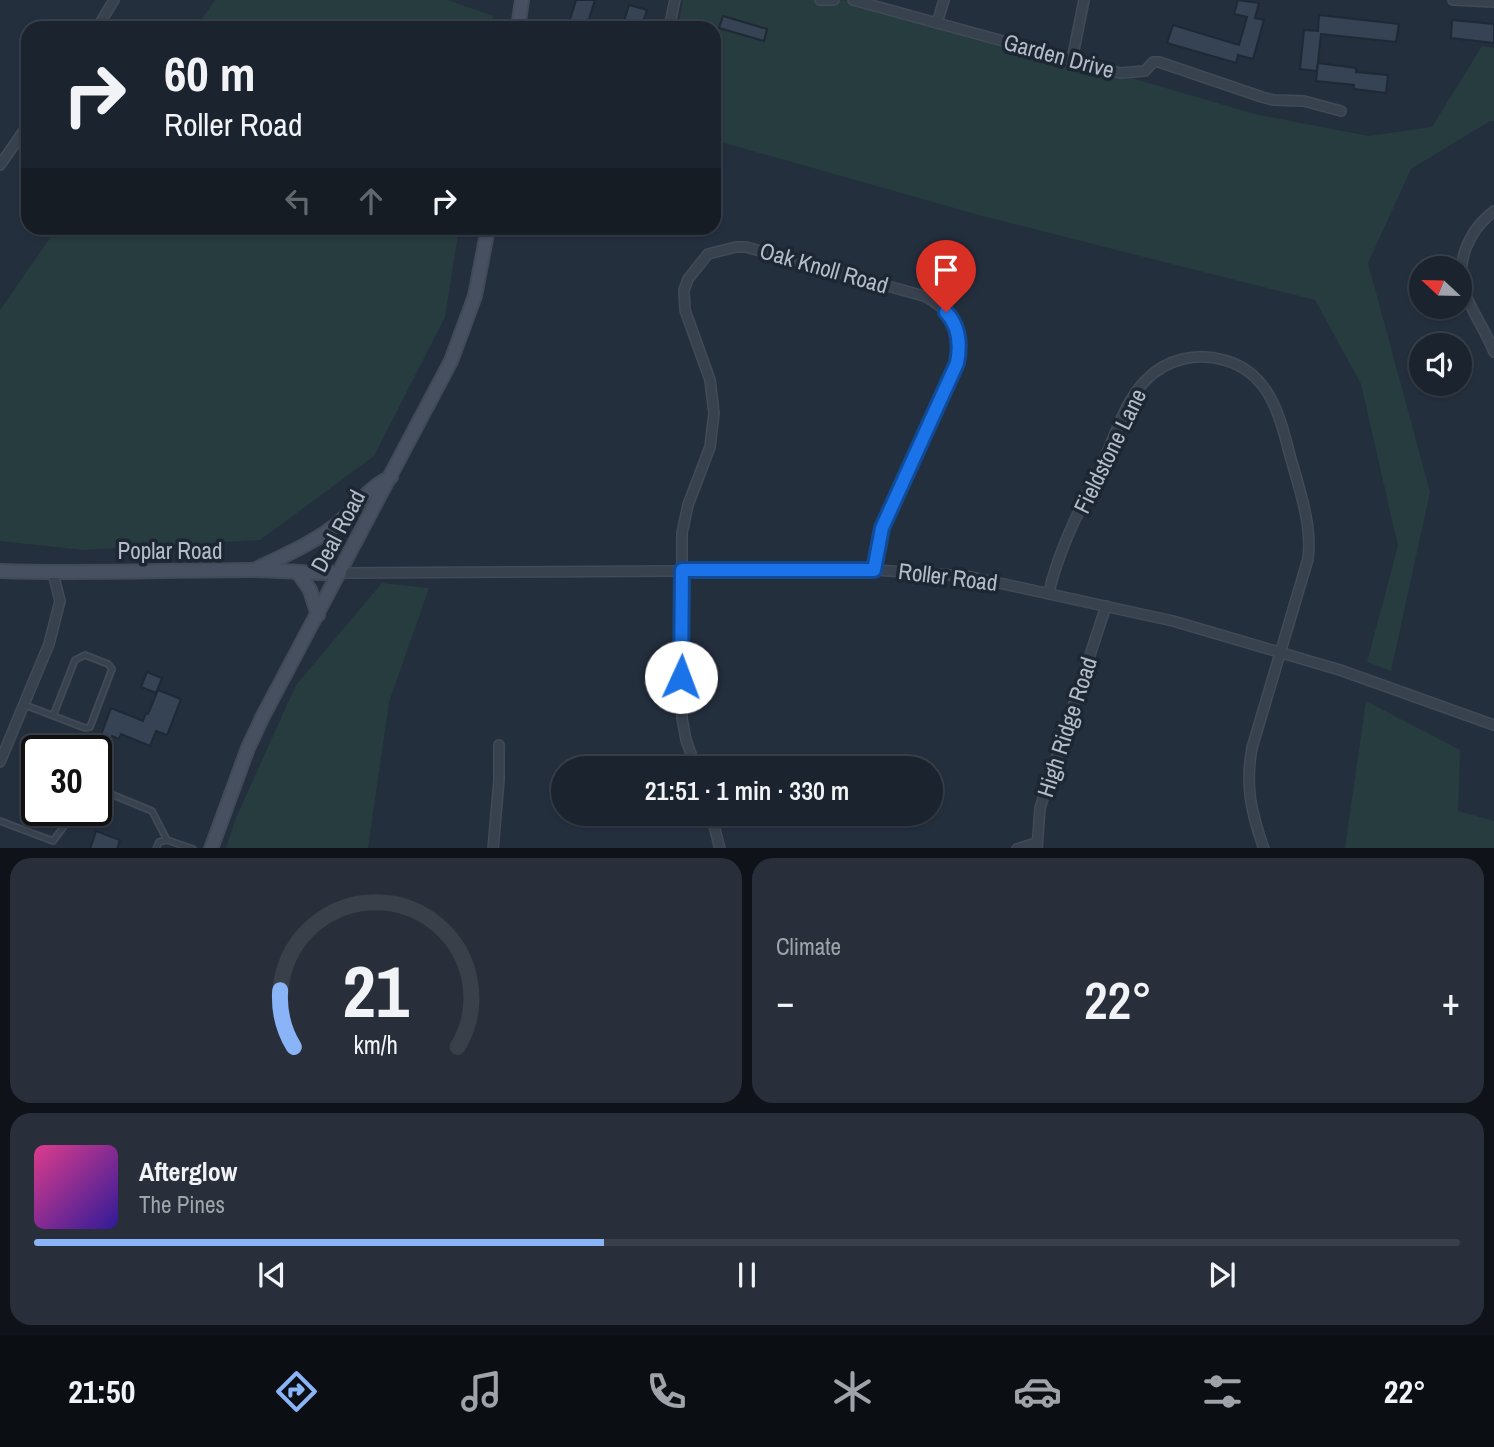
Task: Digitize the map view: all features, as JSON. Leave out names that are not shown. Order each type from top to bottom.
[{"type":"street","points":[[101,21],[114,0]]},
{"type":"street","points":[[519,21],[522,0]]},
{"type":"street","points":[[671,21],[676,0]]},
{"type":"street","points":[[820,0],[834,0]]},
{"type":"street","name":"Garden Drive","points":[[853,0],[1131,74],[1145,71],[1153,62],[1159,62],[1273,100],[1304,101],[1341,111]]},
{"type":"street","points":[[937,23],[944,0]]},
{"type":"street","points":[[1072,60],[1084,0]]},
{"type":"street","points":[[1453,0],[1494,2]]},
{"type":"street","points":[[0,164],[21,135]]},
{"type":"street","points":[[1494,211],[1471,237],[1462,268],[1465,293],[1494,352]]},
{"type":"street","name":"Deal Road","points":[[211,848],[248,748],[451,361],[475,296],[487,235]]},
{"type":"street","name":"Oak Knoll Road","points":[[693,756],[682,718],[684,519],[710,447],[714,413],[710,380],[685,310],[684,290],[688,279],[708,254],[746,247],[924,296],[936,302],[955,322],[960,348],[957,363],[882,528],[874,570]]},
{"type":"street","name":"Fieldstone Lane","points":[[1049,593],[1057,560],[1136,391],[1151,375],[1178,360],[1208,357],[1225,360],[1244,368],[1256,377],[1275,402],[1308,526],[1308,559],[1249,764],[1248,790],[1264,848]]},
{"type":"street","points":[[254,570],[315,540],[337,524],[374,485],[391,477]]},
{"type":"street","name":"Poplar Road","points":[[0,571],[53,573],[254,570],[340,573]]},
{"type":"street","name":"Roller Road","points":[[340,573],[874,570],[967,576],[1173,621],[1340,670],[1494,725]]},
{"type":"street","points":[[0,762],[5,737],[24,705],[49,644],[60,601],[53,573]]},
{"type":"street","points":[[299,573],[310,590],[318,615]]},
{"type":"street","name":"High Ridge Road","points":[[1037,846],[1040,808],[1106,606]]},
{"type":"street","points":[[493,848],[499,746]]},
{"type":"street","points":[[714,826],[720,848]]},
{"type":"lane","points":[[24,705],[53,716],[85,728],[90,727],[112,669],[108,664],[85,655],[75,660],[53,716]]},
{"type":"lane","points":[[112,795],[152,811],[167,839],[190,848]]},
{"type":"lane","points":[[0,821],[53,841],[64,826]]},
{"type":"lane","points":[[156,848],[159,842],[167,839]]},
{"type":"green space","points":[[215,0],[448,0],[493,16],[492,21],[201,21]]},
{"type":"green space","points":[[683,0],[842,0],[901,11],[1255,114],[1369,136],[1432,127],[1482,46],[1494,48],[1494,121],[1411,169],[1368,263],[1430,492],[1391,671],[1367,662],[1398,546],[1361,384],[1315,300],[986,217],[721,142],[721,21],[679,21]]},
{"type":"green space","points":[[52,235],[458,235],[445,317],[374,456],[260,540],[83,550],[0,541],[0,310]]},
{"type":"green space","points":[[382,583],[429,588],[389,702],[368,848],[226,848],[235,820],[296,685]]},
{"type":"green space","points":[[1366,701],[1460,750],[1458,811],[1494,821],[1494,848],[1345,848]]},
{"type":"building","points":[[576,0],[595,0],[588,21],[570,21]]},
{"type":"building","points":[[1238,0],[1259,3],[1255,18],[1264,20],[1253,59],[1238,55],[1236,63],[1167,43],[1173,25],[1239,45],[1247,17],[1234,14]]},
{"type":"building","points":[[629,5],[647,10],[643,21],[624,21]]},
{"type":"building","points":[[1319,15],[1399,24],[1396,42],[1321,34],[1317,71],[1300,69],[1304,30],[1318,31]]},
{"type":"building","points":[[723,16],[767,29],[764,41],[721,29]]},
{"type":"building","points":[[1452,20],[1494,24],[1494,43],[1451,38]]},
{"type":"building","points":[[1318,63],[1356,68],[1356,72],[1388,75],[1386,93],[1354,89],[1354,85],[1316,81]]},
{"type":"building","points":[[147,672],[162,678],[156,693],[141,687]]},
{"type":"building","points":[[158,690],[181,699],[167,735],[156,731],[150,746],[121,734],[119,739],[112,735],[101,735],[111,708],[143,721],[146,713],[148,714]]},
{"type":"building","points":[[96,831],[120,840],[117,848],[90,848]]},
{"type":"route","points":[[681,677],[682,570],[874,570],[882,528],[957,363],[960,348],[955,322],[946,312]]}]
